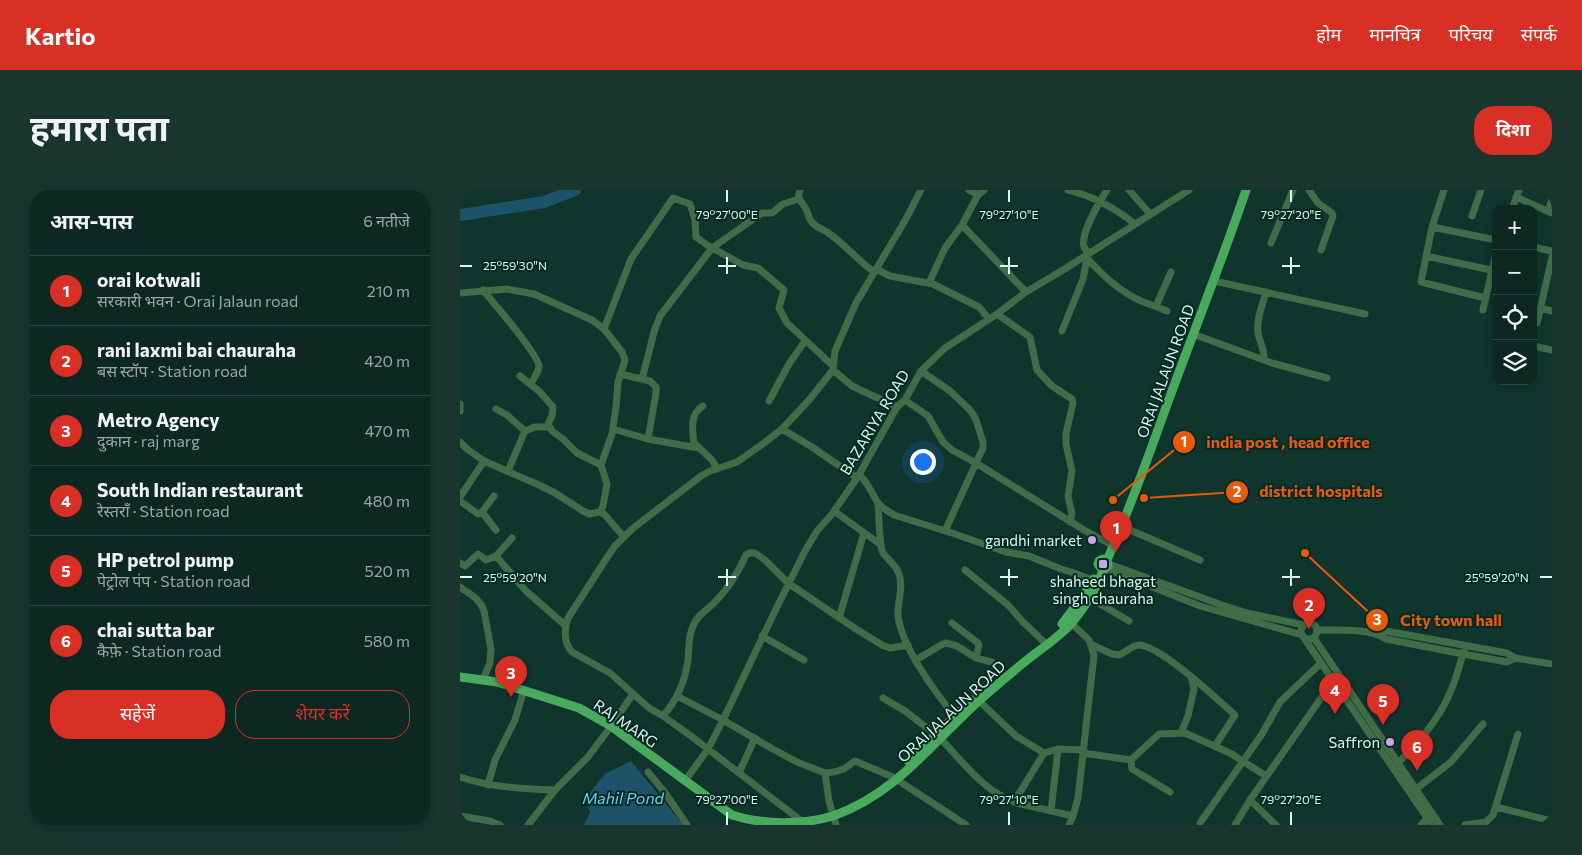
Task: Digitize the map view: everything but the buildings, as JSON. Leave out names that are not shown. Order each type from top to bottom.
[{"type":"main road","points":[[1104,565],[1110,544],[1241,190]]},
{"type":"main road","name":"ORAI JALAUN ROAD","points":[[813,822],[834,818],[860,799],[895,778],[976,699],[1069,621],[1090,598],[1123,527],[1246,190]]},
{"type":"main road","name":"ORAI JALAUN ROAD","points":[[1009,671],[1058,636],[1104,565]]},
{"type":"main road","name":"RAJ MARG","points":[[460,677],[483,679],[579,708],[611,726],[732,815]]},
{"type":"main road","points":[[732,815],[789,823],[799,819],[813,822]]},
{"type":"main road","points":[[732,815],[761,823],[813,822]]},
{"type":"street","points":[[800,190],[799,199],[815,226],[826,231],[844,244],[860,262],[875,271],[890,276],[929,283],[975,305],[989,319]]},
{"type":"street","points":[[799,819],[708,749],[648,708],[610,673],[572,652],[568,647],[565,635],[566,626],[568,618],[608,556],[624,537],[649,515],[701,476],[737,462],[782,429],[810,399],[832,368],[835,351],[856,303],[921,190]]},
{"type":"street","points":[[929,283],[945,248],[962,225],[981,193],[968,190]]},
{"type":"street","points":[[1068,190],[1100,201],[1120,212],[1135,224]]},
{"type":"street","points":[[1108,190],[1100,201],[1084,237],[1084,247],[1087,256],[1106,277],[1130,295],[1167,310]]},
{"type":"street","points":[[1129,190],[1150,214]]},
{"type":"street","name":"BAZARIYA ROAD","points":[[685,781],[708,749],[788,583],[811,540],[858,476],[896,407],[904,400],[921,371],[945,348],[997,314],[1026,292],[1087,256],[1189,190]]},
{"type":"street","points":[[1271,243],[1293,190]]},
{"type":"street","points":[[1309,190],[1318,203],[1333,216],[1322,250]]},
{"type":"street","points":[[1444,190],[1432,226],[1421,280],[1423,283],[1485,298]]},
{"type":"street","points":[[1472,216],[1481,190]]},
{"type":"street","points":[[1518,194],[1550,212],[1552,199]]},
{"type":"street","points":[[604,329],[631,259],[673,198],[690,204],[695,220],[696,237],[743,265],[758,268],[784,290],[779,308],[787,323],[832,368],[852,386],[896,407]]},
{"type":"street","points":[[642,379],[660,316],[712,248],[762,213],[772,213],[782,204],[799,199]]},
{"type":"street","points":[[962,225],[1026,292]]},
{"type":"street","points":[[1432,226],[1492,239]]},
{"type":"street","points":[[1537,249],[1552,251]]},
{"type":"street","points":[[1062,331],[1084,279],[1087,256]]},
{"type":"street","points":[[1426,256],[1492,270],[1483,310]]},
{"type":"street","points":[[1537,319],[1552,257]]},
{"type":"street","points":[[1156,306],[1171,272]]},
{"type":"street","points":[[1214,281],[1365,314]]},
{"type":"street","points":[[460,298],[460,294],[483,290],[507,289],[534,294],[592,320],[604,329],[624,356],[625,360],[620,374],[613,429],[601,465],[607,484],[600,512]]},
{"type":"street","points":[[483,290],[538,361],[539,369],[530,384]]},
{"type":"street","points":[[1264,360],[1258,324],[1266,292]]},
{"type":"street","points":[[1540,308],[1552,311]]},
{"type":"street","points":[[997,314],[1030,337],[1037,370],[1052,386],[1072,399],[1073,403],[1066,434],[1066,444],[1072,471],[1068,496],[1072,514],[1070,522]]},
{"type":"street","points":[[1194,334],[1264,360],[1327,378]]},
{"type":"street","points":[[768,401],[789,364],[805,341]]},
{"type":"street","points":[[1537,347],[1552,350]]},
{"type":"street","points":[[921,371],[962,401],[971,412],[983,442],[983,448],[945,531]]},
{"type":"street","points":[[620,374],[650,381],[656,387],[648,439]]},
{"type":"street","points":[[520,376],[553,407],[548,427]]},
{"type":"street","points":[[904,400],[928,416],[947,446],[1070,522],[1110,544]]},
{"type":"street","points":[[460,404],[460,411]]},
{"type":"street","points":[[703,406],[695,412],[693,418],[694,443],[712,460],[718,469]]},
{"type":"street","points":[[496,409],[507,415],[525,431]]},
{"type":"street","points":[[508,471],[525,431],[535,427],[548,427],[577,453],[601,465]]},
{"type":"street","points":[[613,429],[648,439],[698,448]]},
{"type":"street","points":[[782,429],[858,476],[867,484],[878,503],[894,515],[1006,552],[1029,556],[1061,570],[1093,580]]},
{"type":"street","points":[[460,442],[484,461],[555,493],[589,514],[600,512],[609,518],[624,537]]},
{"type":"street","points":[[460,496],[484,461]]},
{"type":"street","points":[[460,500],[478,514],[482,512],[494,496]]},
{"type":"street","points":[[878,503],[883,553],[900,574],[898,616],[900,626],[916,660],[956,718]]},
{"type":"street","points":[[834,511],[881,544]]},
{"type":"street","points":[[482,512],[496,530]]},
{"type":"street","points":[[1123,527],[1200,560]]},
{"type":"street","points":[[839,618],[864,533]]},
{"type":"street","points":[[460,564],[466,566],[478,554],[486,560],[496,556],[512,538]]},
{"type":"street","points":[[662,716],[674,703],[684,679],[693,625],[698,616],[714,603],[733,580],[749,552],[755,553],[765,560],[788,583],[882,645],[890,648],[908,645]]},
{"type":"street","points":[[496,556],[526,591],[566,626]]},
{"type":"street","points":[[1104,565],[1246,613],[1304,625],[1312,623],[1318,630],[1357,631],[1380,634],[1386,632],[1507,653],[1515,658],[1552,664]]},
{"type":"street","points":[[1104,565],[1200,606],[1303,636],[1309,640],[1317,635],[1318,630]]},
{"type":"street","points":[[964,570],[1008,605],[1044,642]]},
{"type":"street","points":[[460,587],[476,598],[484,611],[491,649],[490,663],[483,679]]},
{"type":"street","points":[[1090,598],[1129,621]]},
{"type":"street","points":[[1069,621],[1085,635],[1092,645],[1094,655],[1078,798],[1069,825]]},
{"type":"street","points":[[952,623],[978,643],[976,658]]},
{"type":"street","points":[[1304,625],[1301,630],[1303,636],[1432,825]]},
{"type":"street","points":[[1380,634],[1386,638],[1507,662],[1515,658]]},
{"type":"street","points":[[762,636],[804,660]]},
{"type":"street","points":[[1314,638],[1440,825]]},
{"type":"street","points":[[916,660],[946,643],[957,646],[976,658],[992,662]]},
{"type":"street","points":[[1092,645],[1119,655],[1134,646],[1142,646],[1168,659],[1190,676],[1235,715],[1215,746]]},
{"type":"street","points":[[1398,763],[1419,742],[1440,714],[1453,687],[1466,646]]},
{"type":"street","points":[[1200,823],[1262,734],[1280,702],[1321,663]]},
{"type":"street","points":[[1181,733],[1188,716],[1194,689],[1190,676]]},
{"type":"street","points":[[1235,825],[1266,776],[1333,681]]},
{"type":"street","points":[[488,785],[495,760],[515,720],[524,690]]},
{"type":"street","points":[[528,825],[555,790],[588,757],[633,694]]},
{"type":"street","points":[[678,696],[797,762],[825,773],[844,769],[855,761],[895,778],[966,825]]},
{"type":"street","points":[[883,698],[912,716],[937,736],[996,794],[1014,802],[1073,816]]},
{"type":"street","points":[[976,699],[1016,736],[1044,753]]},
{"type":"street","points":[[1416,790],[1451,762],[1483,724]]},
{"type":"street","points":[[1170,792],[1132,769],[1132,760],[1159,734],[1185,732],[1215,746],[1266,776]]},
{"type":"street","points":[[1465,825],[1486,822],[1493,815],[1518,734]]},
{"type":"street","points":[[739,773],[755,738]]},
{"type":"street","points":[[1051,811],[1058,749]]},
{"type":"street","points":[[1014,802],[1044,753],[1058,749],[1083,751],[1132,760]]},
{"type":"street","points":[[648,772],[687,825]]},
{"type":"street","points":[[825,773],[834,818]]},
{"type":"street","points":[[460,776],[488,785],[518,789],[555,790]]},
{"type":"street","points":[[1250,800],[1276,825]]},
{"type":"street","points":[[1496,807],[1552,821]]},
{"type":"street","points":[[460,816],[490,821],[500,825]]},
{"type":"street","points":[[1421,825],[1428,818]]},
{"type":"water","name":"Mahil Pond","points":[[631,761],[683,825],[584,825],[590,812],[586,803],[591,791],[605,774]]},
{"type":"waterway","points":[[460,215],[544,202],[575,190]]},
{"type":"place","name":"district hospitals","points":[[1144,498]]},
{"type":"place","name":"india post , head office","points":[[1113,500]]},
{"type":"place","name":"gandhi market","points":[[1092,540]]},
{"type":"place","name":"orai kotwali","points":[[1116,552]]},
{"type":"place","name":"City town hall","points":[[1305,553]]},
{"type":"place","name":"shaheed bhagat singh chauraha","points":[[1103,564]]},
{"type":"place","name":"rani laxmi bai chauraha","points":[[1309,629]]},
{"type":"place","name":"Metro Agency","points":[[511,697]]},
{"type":"place","name":"South Indian restaurant","points":[[1335,714]]},
{"type":"place","name":"HP petrol pump","points":[[1383,725]]},
{"type":"place","name":"Saffron","points":[[1390,742]]},
{"type":"place","name":"chai sutta bar","points":[[1417,771]]}]
